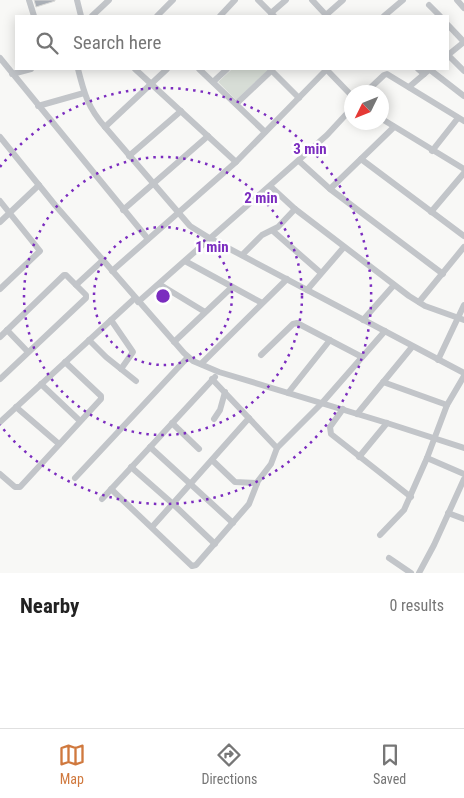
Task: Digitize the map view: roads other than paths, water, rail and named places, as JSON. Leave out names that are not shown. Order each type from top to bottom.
[{"type":"street","points":[[29,0],[34,15]]},
{"type":"street","points":[[77,0],[82,15]]},
{"type":"street","points":[[93,15],[109,0]]},
{"type":"street","points":[[158,15],[173,0]]},
{"type":"street","points":[[221,15],[235,0]]},
{"type":"street","points":[[258,0],[273,15],[286,0]]},
{"type":"street","points":[[312,0],[326,15]]},
{"type":"street","points":[[328,15],[343,0]]},
{"type":"street","points":[[385,15],[403,0]]},
{"type":"street","points":[[457,0],[464,8]]},
{"type":"street","points":[[429,5],[439,15]]},
{"type":"street","points":[[449,26],[464,42],[449,52]]},
{"type":"street","points":[[449,55],[464,71]]},
{"type":"street","points":[[0,58],[148,239]]},
{"type":"street","points":[[12,74],[27,70]]},
{"type":"street","points":[[78,70],[84,93],[91,110],[192,228],[464,374],[447,405],[411,497],[402,513],[380,535]]},
{"type":"street","points":[[136,70],[236,162]]},
{"type":"street","points":[[105,127],[166,70]]},
{"type":"street","points":[[200,70],[265,132]]},
{"type":"street","points":[[213,82],[226,70]]},
{"type":"street","points":[[236,104],[271,70],[299,98]]},
{"type":"street","points":[[112,271],[236,162],[326,70]]},
{"type":"street","points":[[328,70],[344,87]]},
{"type":"street","points":[[409,87],[428,71],[464,96]]},
{"type":"street","points":[[373,85],[387,74],[461,119],[432,151]]},
{"type":"street","points":[[38,106],[84,93]]},
{"type":"street","points":[[129,156],[181,111]]},
{"type":"street","points":[[0,422],[111,320],[159,284],[299,161],[344,117]]},
{"type":"street","points":[[389,123],[464,171],[432,212]]},
{"type":"street","points":[[330,189],[394,127]]},
{"type":"street","points":[[123,210],[208,136]]},
{"type":"street","points":[[0,137],[102,260],[188,357],[218,372],[343,409],[464,448]]},
{"type":"street","points":[[361,159],[464,236]]},
{"type":"street","points":[[299,161],[330,189],[442,274]]},
{"type":"street","points":[[0,222],[39,185]]},
{"type":"street","points":[[270,186],[295,209],[394,285],[419,302],[461,319]]},
{"type":"street","points":[[0,201],[40,251],[0,290]]},
{"type":"street","points":[[242,255],[262,235],[272,230],[295,209]]},
{"type":"street","points":[[272,230],[321,273]]},
{"type":"street","points":[[307,290],[344,246]]},
{"type":"street","points":[[419,302],[464,247]]},
{"type":"street","points":[[76,285],[102,260]]},
{"type":"street","points":[[185,261],[262,303]]},
{"type":"street","points":[[0,337],[64,275],[86,295],[86,298],[0,379]]},
{"type":"street","points":[[201,364],[287,279]]},
{"type":"street","points":[[159,284],[205,312]]},
{"type":"street","points":[[363,320],[394,285]]},
{"type":"street","points":[[174,342],[232,287]]},
{"type":"street","points":[[438,360],[461,319],[464,305]]},
{"type":"street","points":[[111,320],[133,352],[121,369]]},
{"type":"street","points":[[261,355],[294,324],[330,340],[362,358]]},
{"type":"street","points":[[7,330],[28,352]]},
{"type":"street","points":[[111,489],[192,566],[196,565],[249,504],[257,483],[270,464],[277,448],[322,403],[385,331]]},
{"type":"street","points":[[89,340],[136,380]]},
{"type":"street","points":[[288,393],[330,340]]},
{"type":"street","points":[[357,414],[412,347]]},
{"type":"street","points":[[75,478],[188,357]]},
{"type":"street","points":[[0,474],[15,487],[20,487],[101,398],[65,362]]},
{"type":"street","points":[[102,499],[218,372]]},
{"type":"street","points":[[212,379],[277,448]]},
{"type":"street","points":[[383,382],[447,405]]},
{"type":"street","points":[[41,384],[80,421]]},
{"type":"street","points":[[214,420],[220,410],[225,392]]},
{"type":"street","points":[[16,408],[59,444]]},
{"type":"street","points":[[343,409],[330,428],[330,432],[411,497]]},
{"type":"street","points":[[152,527],[249,418]]},
{"type":"street","points":[[172,423],[199,449]]},
{"type":"street","points":[[359,457],[387,423]]},
{"type":"street","points":[[150,447],[233,523]]},
{"type":"street","points":[[427,458],[464,474]]},
{"type":"street","points":[[212,460],[235,482],[257,483]]},
{"type":"street","points":[[131,467],[215,544]]},
{"type":"street","points":[[418,573],[464,480]]},
{"type":"street","points":[[448,514],[464,520]]},
{"type":"street","points":[[389,558],[411,573]]}]
